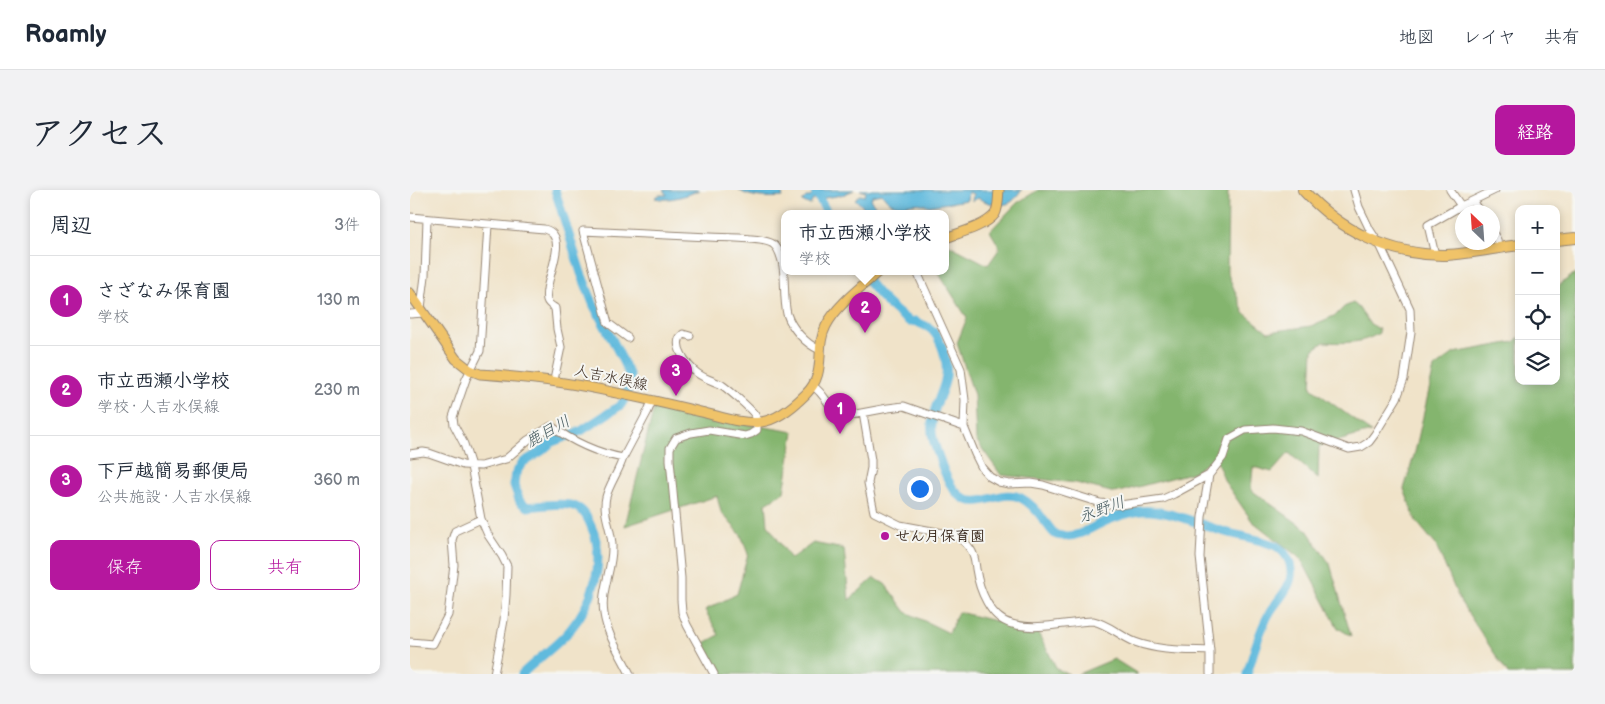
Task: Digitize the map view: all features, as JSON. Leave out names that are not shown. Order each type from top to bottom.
[{"type":"highway","points":[[1303,190],[1317,206],[1362,237],[1413,252],[1435,255],[1484,250]]},
{"type":"highway","points":[[1560,240],[1575,238]]},
{"type":"highway","points":[[1500,248],[1515,246]]},
{"type":"main road","points":[[949,236],[984,222],[995,213],[999,190]]},
{"type":"main road","points":[[813,386],[820,364],[820,350],[825,327],[833,315],[875,275]]},
{"type":"main road","points":[[410,293],[456,359],[470,370]]},
{"type":"main road","name":"人吉水俣線","points":[[470,370],[480,374],[554,380],[611,391],[734,420],[758,422],[763,422],[779,415],[806,395],[813,386]]},
{"type":"street","points":[[1210,674],[1210,651],[1200,557],[1202,517],[1210,475],[1223,457],[1228,439],[1245,430],[1273,428],[1301,431],[1349,449],[1361,447],[1369,442],[1375,434],[1397,398],[1404,380],[1412,319],[1410,309],[1359,207],[1354,190]]},
{"type":"street","points":[[1450,190],[1460,205]]},
{"type":"street","points":[[1464,205],[1495,190]]},
{"type":"street","points":[[1435,255],[1428,225],[1455,209]]},
{"type":"street","points":[[410,218],[544,229],[553,234],[556,248],[546,298],[548,303],[555,308],[561,347],[554,380]]},
{"type":"street","points":[[410,314],[422,310],[427,219]]},
{"type":"street","points":[[488,225],[480,351],[466,378],[454,417],[454,425],[464,444],[472,466],[481,519],[488,535],[507,566],[504,620],[494,674]]},
{"type":"street","points":[[628,338],[608,323],[583,231],[762,240],[772,243],[779,251],[781,259]]},
{"type":"street","points":[[785,275],[787,314],[792,325],[801,336],[820,350]]},
{"type":"street","points":[[918,275],[950,347],[957,358],[964,380],[964,427],[982,468],[990,477],[998,482],[1044,485],[1100,503],[1125,505],[1163,499],[1210,475]]},
{"type":"street","points":[[690,336],[683,334],[680,336],[678,343],[686,363],[700,375],[723,386],[749,408],[758,422],[757,430],[745,436],[709,430],[676,438],[670,448],[682,612],[687,625],[714,674]]},
{"type":"street","points":[[813,386],[823,395],[835,413],[840,417],[904,406],[964,427]]},
{"type":"street","points":[[630,674],[607,627],[603,612],[604,594],[611,566],[612,545],[606,518],[606,496],[652,401]]},
{"type":"street","points":[[863,413],[871,468],[868,483],[874,512],[900,525],[959,537],[972,550],[982,593],[996,616],[1004,622],[1012,625],[1032,626],[1093,621],[1100,622],[1133,641],[1147,646],[1210,651]]},
{"type":"street","points":[[410,454],[429,453],[464,465],[481,466],[506,459],[528,440],[551,426],[571,439],[605,455],[623,458]]},
{"type":"street","points":[[410,642],[433,644],[448,615],[454,565],[452,540],[455,531],[481,519]]},
{"type":"green space","points":[[1038,190],[1228,190],[1227,272],[1244,313],[1268,332],[1311,326],[1336,315],[1344,307],[1353,303],[1369,323],[1379,329],[1379,333],[1373,337],[1359,341],[1324,342],[1313,350],[1311,388],[1371,432],[1319,446],[1318,479],[1289,453],[1272,472],[1253,467],[1251,490],[1307,530],[1330,564],[1351,636],[1338,628],[1301,559],[1252,521],[1225,482],[1215,457],[1194,472],[1115,493],[1076,483],[1001,475],[976,440],[974,395],[957,343],[967,318],[940,275],[949,275],[949,245],[988,265],[1000,248],[990,231],[1017,203]]},
{"type":"green space","points":[[1575,273],[1575,674],[1508,674],[1460,601],[1436,545],[1416,521],[1404,489],[1415,452],[1434,368],[1454,353],[1515,341],[1515,385],[1560,385],[1560,285]]},
{"type":"green space","points":[[654,408],[794,432],[784,492],[766,503],[768,525],[791,559],[813,543],[844,549],[849,600],[874,578],[885,584],[906,612],[949,633],[958,612],[1037,631],[1057,669],[1069,674],[722,674],[701,645],[719,635],[705,610],[737,594],[748,554],[741,535],[721,512],[717,496],[625,526]]},
{"type":"green space","points":[[1114,659],[1138,674],[1078,674]]},
{"type":"water","points":[[663,190],[700,190],[672,199],[655,198],[659,195],[667,195]]},
{"type":"water","points":[[739,190],[785,190],[781,192],[783,197],[760,197],[748,195]]},
{"type":"water","points":[[810,190],[854,190],[842,195],[813,200],[810,205],[802,201],[816,192]]},
{"type":"water","points":[[860,190],[1022,190],[1012,201],[1003,205],[990,203],[978,198],[972,201],[973,194],[968,192],[967,200],[929,206],[923,204],[896,205],[882,194],[872,196],[871,201],[875,205],[872,209],[865,209],[855,199],[860,195],[865,196],[866,192]]},
{"type":"waterway","name":"鹿目川","points":[[522,674],[559,641],[578,619],[591,594],[595,581],[598,553],[596,539],[583,512],[578,508],[567,505],[554,504],[528,507],[520,502],[514,485],[515,475],[522,463],[542,451],[552,442],[581,431],[621,405],[628,389],[630,376],[594,306],[581,273],[555,190]]},
{"type":"waterway","name":"永野川","points":[[814,190],[826,210]]},
{"type":"waterway","name":"永野川","points":[[864,275],[877,293],[890,305],[910,322],[915,321],[930,329],[936,334],[941,345],[946,364],[946,376],[933,417],[932,434],[948,480],[956,492],[963,498],[970,501],[1007,495],[1021,498],[1034,508],[1058,536],[1076,535],[1117,517],[1140,511],[1150,511],[1172,514],[1225,532],[1253,538],[1274,545],[1284,552],[1291,568],[1291,577],[1283,594],[1265,621],[1247,674]]},
{"type":"place","name":"市立西瀬小学校","points":[[865,333]]},
{"type":"place","name":"下戸越簡易郵便局","points":[[676,396]]},
{"type":"place","name":"さざなみ保育園","points":[[840,434]]},
{"type":"place","name":"せん月保育園","points":[[885,536]]}]
